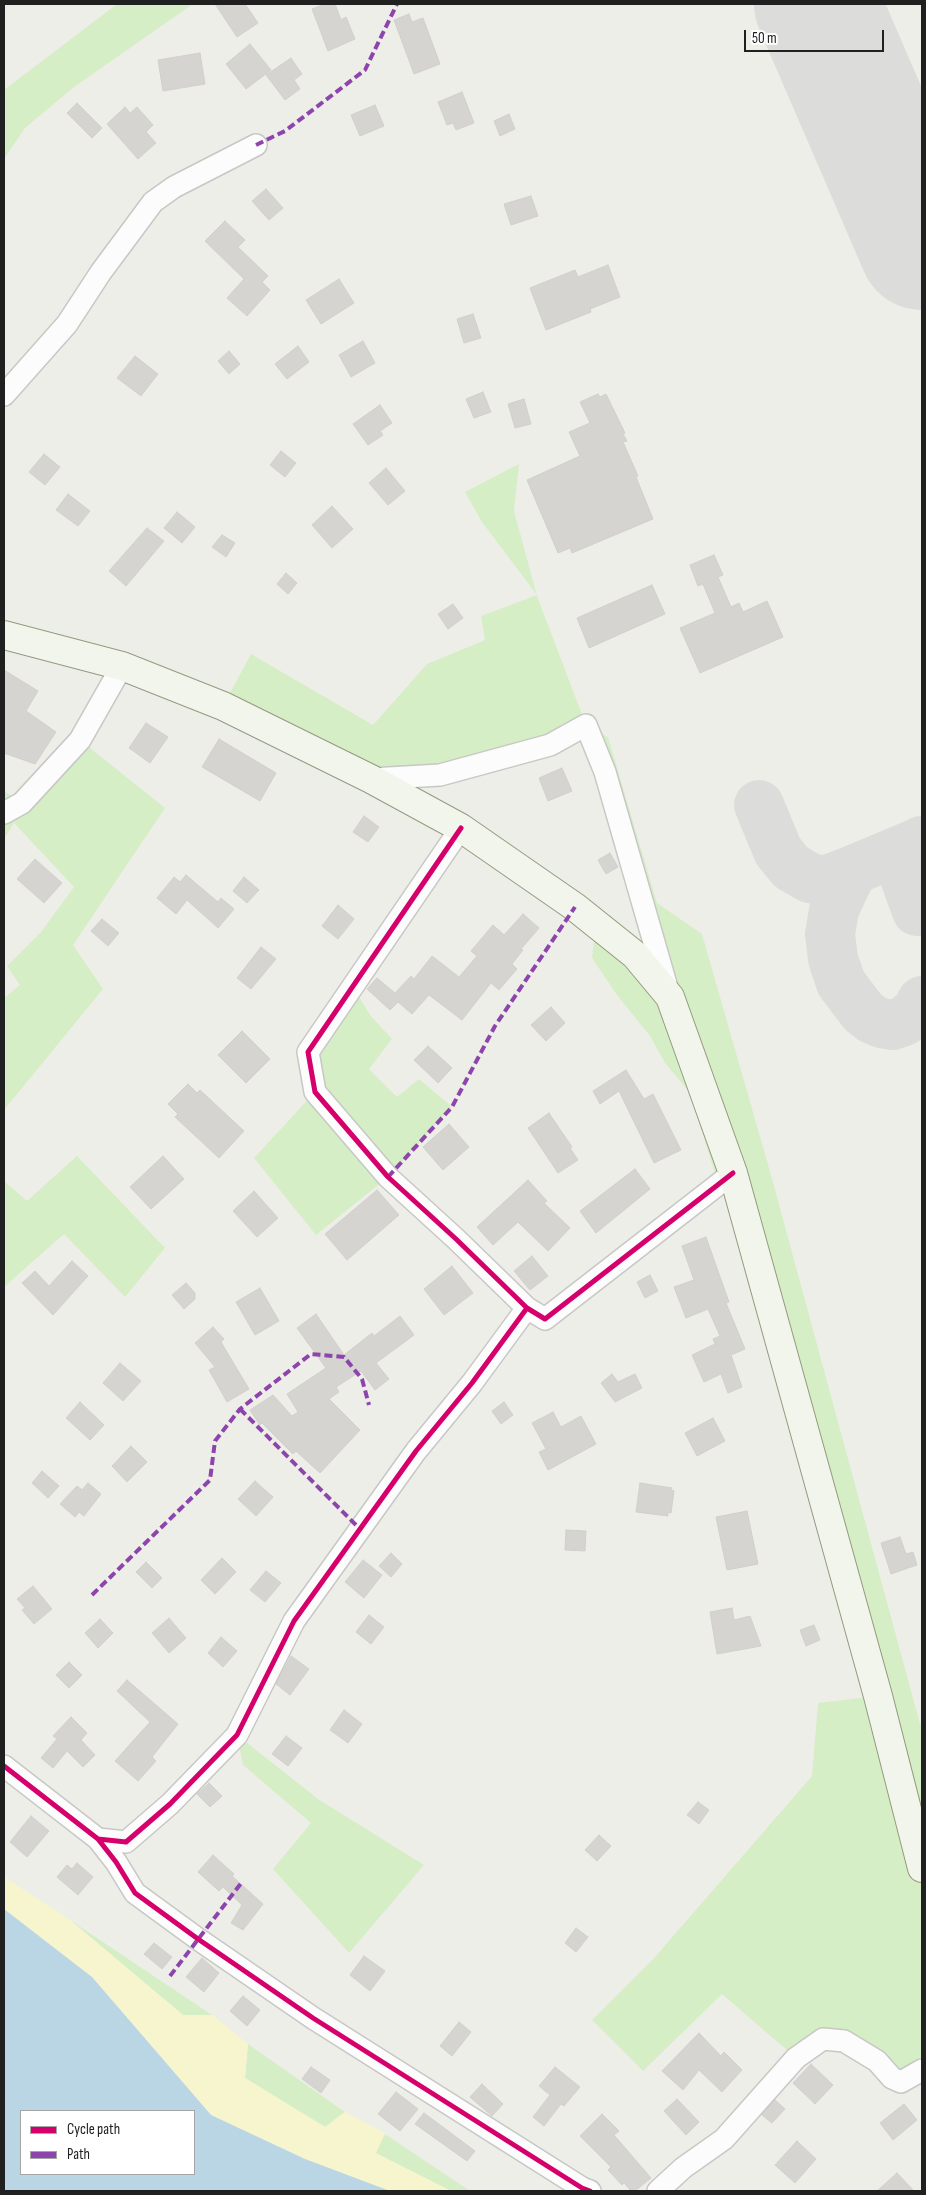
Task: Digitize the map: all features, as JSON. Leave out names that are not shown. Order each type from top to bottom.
[{"type":"main road","points":[[4,635],[122,666],[223,706],[371,780],[461,828],[596,923],[635,954],[670,997],[733,1173],[878,1696],[922,1868]]},
{"type":"street","points":[[4,395],[67,324],[101,272],[153,202],[174,187],[256,145]]},
{"type":"street","points":[[4,813],[22,803],[80,740],[122,666]]},
{"type":"street","points":[[371,780],[440,775],[550,745],[586,725],[604,772],[670,997]]},
{"type":"street","points":[[461,828],[308,1052],[315,1092],[388,1177],[456,1239],[527,1308],[545,1319],[733,1173]]},
{"type":"street","points":[[98,1839],[126,1842],[170,1804],[237,1735],[294,1620],[416,1451],[472,1383],[527,1308]]},
{"type":"street","points":[[4,1766],[98,1839],[116,1862],[135,1893],[198,1939],[313,2018],[582,2188],[590,2191]]},
{"type":"street","points":[[658,2191],[683,2168],[724,2139],[796,2058],[823,2039],[844,2041],[877,2061],[892,2078],[901,2082],[922,2070]]},
{"type":"green space","points":[[117,4],[193,4],[74,87],[25,128],[4,159],[4,90]]},
{"type":"green space","points":[[519,464],[514,511],[537,594],[482,522],[465,492]]},
{"type":"green space","points":[[537,595],[586,725],[550,745],[371,779],[223,706],[251,654],[373,725],[427,664],[485,640],[481,616]]},
{"type":"green space","points":[[586,725],[608,737],[657,903],[702,934],[771,1175],[920,1724],[922,1724],[922,2070],[901,2082],[844,2041],[796,2058],[722,1994],[643,2071],[592,2020],[655,1957],[812,1776],[818,1703],[878,1696],[733,1173],[718,1183],[690,1093],[665,1063],[650,1036],[617,995],[592,958],[596,923],[669,996]]},
{"type":"green space","points":[[80,740],[165,808],[73,945],[103,989],[4,1110],[4,998],[20,985],[7,966],[41,932],[74,887],[14,823],[4,839],[4,791],[23,803]]},
{"type":"green space","points":[[353,987],[370,1015],[392,1039],[369,1069],[397,1097],[419,1079],[452,1107],[388,1177],[316,1235],[254,1158],[315,1092],[308,1052]]},
{"type":"green space","points":[[77,1156],[165,1248],[125,1297],[64,1234],[4,1287],[4,1181],[27,1201]]},
{"type":"green space","points":[[237,1735],[318,1799],[424,1865],[349,1953],[273,1869],[311,1823],[243,1765]]},
{"type":"green space","points":[[70,1920],[212,2015],[183,2015]]},
{"type":"green space","points":[[248,2044],[345,2112],[325,2127],[245,2078]]},
{"type":"green space","points":[[385,2134],[470,2191],[451,2191],[375,2153]]},
{"type":"sand","points":[[4,1877],[70,1920],[183,2015],[212,2015],[248,2044],[245,2078],[325,2127],[345,2112],[385,2133],[376,2153],[451,2191],[390,2191],[305,2159],[211,2115],[92,1977],[4,1909]]},
{"type":"water","points":[[4,1909],[92,1977],[211,2115],[305,2159],[390,2191],[4,2191]]},
{"type":"building","points":[[215,4],[245,4],[258,23],[237,37]]},
{"type":"building","points":[[325,4],[335,4],[341,20],[346,17],[355,39],[328,51],[312,9]]},
{"type":"building","points":[[409,14],[412,22],[423,18],[440,64],[414,74],[394,20]]},
{"type":"building","points":[[250,44],[271,70],[246,89],[226,64]]},
{"type":"building","points":[[200,53],[205,84],[163,91],[158,60]]},
{"type":"building","points":[[291,58],[302,74],[294,80],[300,89],[285,100],[266,75]]},
{"type":"building","points":[[462,92],[474,123],[456,130],[453,123],[447,125],[438,102]]},
{"type":"building","points":[[77,103],[102,128],[92,138],[67,113]]},
{"type":"building","points":[[375,105],[384,126],[360,136],[351,115]]},
{"type":"building","points":[[125,107],[130,113],[137,107],[153,125],[146,132],[156,143],[138,159],[107,124]]},
{"type":"building","points":[[509,114],[515,129],[500,136],[494,121]]},
{"type":"building","points":[[266,189],[283,208],[269,220],[252,201]]},
{"type":"building","points":[[531,196],[538,216],[511,225],[504,204]]},
{"type":"building","points":[[225,221],[245,240],[238,247],[268,276],[262,282],[270,290],[247,316],[227,298],[244,279],[205,241]]},
{"type":"building","points":[[608,265],[620,297],[590,309],[591,312],[546,330],[530,288],[575,270],[578,277]]},
{"type":"building","points":[[339,279],[354,303],[321,324],[306,300]]},
{"type":"building","points":[[473,314],[481,338],[464,343],[457,319]]},
{"type":"building","points":[[363,341],[375,363],[351,377],[339,355]]},
{"type":"building","points":[[298,346],[309,362],[287,379],[275,364]]},
{"type":"building","points":[[229,351],[240,364],[229,374],[218,361]]},
{"type":"building","points":[[135,356],[158,374],[141,396],[117,378]]},
{"type":"building","points":[[483,392],[491,412],[474,418],[466,399]]},
{"type":"building","points":[[598,394],[600,397],[606,394],[625,433],[623,434],[627,441],[623,442],[638,476],[636,477],[653,519],[572,553],[570,548],[558,553],[527,480],[580,456],[569,432],[590,423],[580,402]]},
{"type":"building","points":[[524,399],[531,424],[515,428],[508,404]]},
{"type":"building","points":[[380,405],[392,423],[380,431],[383,435],[368,445],[353,424]]},
{"type":"building","points":[[281,451],[296,463],[285,477],[270,465]]},
{"type":"building","points":[[44,454],[60,467],[45,485],[29,472]]},
{"type":"building","points":[[386,468],[405,491],[388,505],[369,483]]},
{"type":"building","points":[[68,494],[90,511],[78,526],[56,510]]},
{"type":"building","points":[[332,506],[353,529],[332,548],[312,525]]},
{"type":"building","points":[[177,512],[195,527],[182,543],[164,528]]},
{"type":"building","points":[[147,528],[164,541],[126,586],[109,571]]},
{"type":"building","points":[[222,535],[235,543],[226,557],[212,547]]},
{"type":"building","points":[[714,555],[723,575],[718,577],[731,607],[739,603],[743,612],[767,601],[783,637],[700,673],[680,628],[715,613],[703,584],[698,586],[690,565]]},
{"type":"building","points":[[286,573],[297,583],[288,594],[277,584]]},
{"type":"building","points":[[652,585],[665,614],[589,648],[577,618]]},
{"type":"building","points":[[453,604],[463,618],[448,629],[438,614]]},
{"type":"building","points":[[4,670],[38,691],[26,711],[56,732],[35,764],[4,753]]},
{"type":"building","points":[[146,723],[168,737],[150,763],[129,748]]},
{"type":"building","points":[[219,739],[276,773],[260,801],[202,767]]},
{"type":"building","points":[[562,768],[572,791],[548,801],[539,778]]},
{"type":"building","points":[[364,816],[379,827],[368,842],[353,832]]},
{"type":"building","points":[[610,853],[618,867],[606,874],[598,860]]},
{"type":"building","points":[[35,859],[62,883],[44,903],[17,879]]},
{"type":"building","points":[[186,875],[218,902],[221,898],[234,909],[218,928],[187,900],[176,914],[157,898],[174,877],[180,882]]},
{"type":"building","points":[[244,877],[259,890],[247,903],[233,891]]},
{"type":"building","points":[[338,905],[354,919],[338,939],[322,926]]},
{"type":"building","points":[[523,914],[539,928],[521,949],[523,950],[512,964],[517,969],[499,990],[491,983],[462,1020],[429,995],[412,1014],[398,1002],[390,1010],[367,989],[377,978],[395,993],[411,976],[414,979],[432,956],[459,977],[477,956],[471,951],[493,925],[504,935]]},
{"type":"building","points":[[102,919],[119,933],[108,946],[91,931]]},
{"type":"building","points":[[261,947],[276,959],[251,989],[237,978]]},
{"type":"building","points":[[551,1007],[565,1023],[546,1041],[531,1025]]},
{"type":"building","points":[[242,1031],[270,1059],[246,1083],[218,1055]]},
{"type":"building","points":[[428,1046],[452,1068],[438,1083],[414,1060]]},
{"type":"building","points":[[626,1070],[644,1099],[653,1094],[681,1150],[654,1163],[619,1091],[600,1104],[593,1091]]},
{"type":"building","points":[[188,1084],[197,1093],[200,1090],[244,1131],[219,1158],[175,1117],[178,1114],[168,1104]]},
{"type":"building","points":[[549,1113],[572,1147],[570,1148],[578,1160],[558,1173],[528,1128]]},
{"type":"building","points":[[449,1124],[469,1147],[443,1170],[423,1147]]},
{"type":"building","points":[[163,1156],[184,1179],[151,1209],[130,1187]]},
{"type":"building","points":[[635,1169],[650,1189],[596,1233],[580,1211]]},
{"type":"building","points":[[528,1180],[547,1201],[544,1203],[570,1228],[548,1251],[518,1222],[493,1245],[477,1227]]},
{"type":"building","points":[[377,1190],[399,1215],[347,1260],[325,1234]]},
{"type":"building","points":[[254,1191],[278,1218],[257,1237],[233,1211]]},
{"type":"building","points":[[706,1237],[729,1302],[726,1303],[745,1349],[731,1355],[742,1387],[728,1393],[721,1374],[704,1382],[692,1355],[715,1344],[713,1339],[720,1336],[708,1309],[686,1318],[674,1287],[694,1280],[682,1246]]},
{"type":"building","points":[[532,1256],[548,1276],[530,1290],[514,1271]]},
{"type":"building","points":[[72,1261],[88,1276],[53,1315],[22,1283],[35,1271],[49,1286]]},
{"type":"building","points":[[452,1266],[473,1293],[444,1315],[424,1289]]},
{"type":"building","points":[[650,1275],[658,1291],[645,1298],[637,1282]]},
{"type":"building","points":[[186,1283],[195,1293],[195,1299],[184,1309],[172,1295]]},
{"type":"building","points":[[260,1288],[279,1321],[255,1335],[236,1302]]},
{"type":"building","points":[[316,1314],[344,1355],[372,1333],[374,1336],[400,1316],[414,1335],[376,1363],[389,1379],[375,1390],[361,1371],[336,1387],[339,1392],[329,1399],[360,1430],[320,1473],[296,1451],[293,1454],[262,1423],[260,1425],[250,1410],[273,1395],[292,1416],[298,1412],[287,1394],[326,1368],[297,1328]]},
{"type":"building","points":[[213,1327],[224,1339],[221,1342],[249,1389],[227,1402],[209,1370],[215,1367],[195,1343]]},
{"type":"building","points":[[120,1363],[141,1381],[123,1401],[103,1383]]},
{"type":"building","points":[[612,1374],[618,1382],[635,1374],[642,1388],[615,1402],[601,1383]]},
{"type":"building","points":[[80,1402],[104,1425],[90,1440],[66,1418]]},
{"type":"building","points":[[504,1402],[513,1415],[501,1424],[492,1411]]},
{"type":"building","points":[[553,1412],[561,1427],[581,1416],[596,1444],[548,1470],[539,1452],[546,1449],[532,1423]]},
{"type":"building","points":[[713,1418],[725,1441],[697,1456],[685,1433]]},
{"type":"building","points":[[131,1446],[147,1462],[127,1482],[112,1466]]},
{"type":"building","points":[[42,1471],[59,1486],[48,1498],[32,1483]]},
{"type":"building","points":[[255,1481],[273,1497],[256,1516],[238,1499]]},
{"type":"building","points":[[88,1483],[101,1494],[84,1516],[79,1512],[75,1517],[60,1504],[77,1486],[82,1490]]},
{"type":"building","points":[[640,1483],[672,1488],[671,1490],[674,1491],[671,1513],[668,1512],[668,1516],[636,1512]]},
{"type":"building","points":[[747,1511],[758,1564],[727,1570],[716,1517]]},
{"type":"building","points":[[566,1530],[586,1531],[585,1551],[565,1550]]},
{"type":"building","points":[[900,1537],[906,1554],[913,1552],[917,1565],[891,1574],[881,1543]]},
{"type":"building","points":[[391,1553],[402,1564],[391,1577],[379,1566]]},
{"type":"building","points":[[222,1558],[236,1572],[215,1594],[201,1580]]},
{"type":"building","points":[[363,1560],[382,1575],[364,1598],[345,1582]]},
{"type":"building","points":[[146,1562],[162,1578],[152,1588],[136,1572]]},
{"type":"building","points":[[266,1571],[281,1583],[265,1602],[250,1590]]},
{"type":"building","points":[[33,1586],[52,1609],[34,1624],[22,1610],[25,1608],[17,1599]]},
{"type":"building","points":[[732,1608],[734,1620],[750,1616],[761,1646],[717,1654],[710,1612]]},
{"type":"building","points":[[369,1615],[384,1627],[371,1644],[356,1632]]},
{"type":"building","points":[[169,1618],[186,1638],[169,1653],[152,1633]]},
{"type":"building","points":[[100,1619],[113,1633],[98,1648],[85,1633]]},
{"type":"building","points":[[814,1625],[820,1640],[806,1646],[800,1630]]},
{"type":"building","points":[[221,1637],[237,1651],[223,1667],[208,1653]]},
{"type":"building","points":[[291,1656],[309,1669],[290,1695],[276,1684]]},
{"type":"building","points":[[69,1662],[82,1675],[69,1688],[56,1675]]},
{"type":"building","points":[[127,1680],[178,1724],[152,1757],[156,1761],[138,1781],[115,1761],[150,1722],[117,1691]]},
{"type":"building","points":[[344,1710],[362,1724],[348,1743],[330,1730]]},
{"type":"building","points":[[71,1717],[87,1733],[81,1740],[95,1755],[83,1767],[67,1751],[53,1768],[41,1758],[57,1739],[53,1736]]},
{"type":"building","points":[[286,1736],[302,1748],[288,1766],[272,1754]]},
{"type":"building","points":[[209,1783],[222,1796],[210,1807],[197,1794]]},
{"type":"building","points":[[698,1802],[709,1810],[699,1824],[687,1815]]},
{"type":"building","points":[[31,1816],[49,1831],[27,1857],[10,1842]]},
{"type":"building","points":[[599,1835],[611,1846],[597,1861],[585,1850]]},
{"type":"building","points":[[213,1855],[234,1874],[232,1876],[263,1904],[243,1930],[231,1923],[242,1905],[223,1887],[219,1891],[198,1872]]},
{"type":"building","points":[[77,1863],[93,1877],[78,1895],[57,1877],[67,1865],[72,1869]]},
{"type":"building","points":[[576,1928],[588,1937],[576,1952],[565,1943]]},
{"type":"building","points":[[154,1943],[172,1957],[162,1969],[144,1954]]},
{"type":"building","points":[[364,1956],[385,1971],[370,1991],[350,1975]]},
{"type":"building","points":[[202,1958],[219,1973],[204,1992],[186,1977]]},
{"type":"building","points":[[243,1996],[260,2010],[247,2026],[230,2011]]},
{"type":"building","points":[[459,2022],[471,2032],[452,2056],[440,2046]]},
{"type":"building","points":[[699,2033],[721,2056],[724,2052],[742,2070],[722,2092],[699,2070],[683,2090],[662,2071]]},
{"type":"building","points":[[811,2064],[833,2085],[815,2104],[793,2083]]},
{"type":"building","points":[[311,2067],[330,2080],[321,2093],[302,2079]]},
{"type":"building","points":[[555,2067],[580,2087],[564,2106],[561,2104],[544,2126],[533,2117],[550,2095],[539,2086]]},
{"type":"building","points":[[482,2084],[503,2104],[492,2116],[470,2097]]},
{"type":"building","points":[[396,2092],[418,2109],[400,2131],[378,2114]]},
{"type":"building","points":[[677,2099],[699,2122],[686,2135],[664,2111]]},
{"type":"building","points":[[775,2100],[785,2109],[772,2123],[762,2115]]},
{"type":"building","points":[[904,2104],[917,2120],[893,2140],[880,2123]]},
{"type":"building","points":[[424,2113],[475,2151],[467,2161],[415,2124]]},
{"type":"building","points":[[602,2114],[619,2131],[614,2135],[651,2178],[635,2191],[631,2191],[624,2183],[622,2185],[608,2170],[611,2167],[580,2136]]},
{"type":"building","points":[[797,2141],[816,2159],[795,2183],[775,2165]]},
{"type":"building","points":[[897,2173],[914,2191],[877,2191]]},
{"type":"taxiway","points":[[759,805],[778,851],[791,867],[810,878],[824,881],[853,870]]},
{"type":"taxiway","points":[[917,911],[906,881],[909,859],[921,841]]},
{"type":"taxiway","points":[[922,841],[853,870],[834,910],[830,934],[833,959],[841,983],[863,1012],[872,1019],[893,1025],[904,1021],[916,1012],[922,1001]]},
{"type":"runway","points":[[817,4],[922,247]]},
{"type":"marked path","points":[[256,145],[285,131],[365,70],[397,4]]},
{"type":"marked path","points":[[388,1177],[452,1107],[495,1026],[575,907]]},
{"type":"marked path","points":[[92,1595],[210,1480],[215,1441],[240,1409],[311,1354],[344,1357],[362,1379],[369,1405]]},
{"type":"marked path","points":[[240,1409],[360,1529]]},
{"type":"marked path","points":[[170,1976],[242,1882]]},
{"type":"cycle path","points":[[461,828],[308,1052],[315,1092],[388,1177],[456,1239],[527,1308]]},
{"type":"cycle path","points":[[4,1766],[98,1839],[126,1842],[170,1804],[237,1735],[294,1621],[416,1451],[472,1383],[527,1308],[545,1319],[733,1173]]},
{"type":"cycle path","points":[[98,1839],[116,1862],[135,1893],[198,1939],[313,2018],[582,2188],[590,2191]]}]
